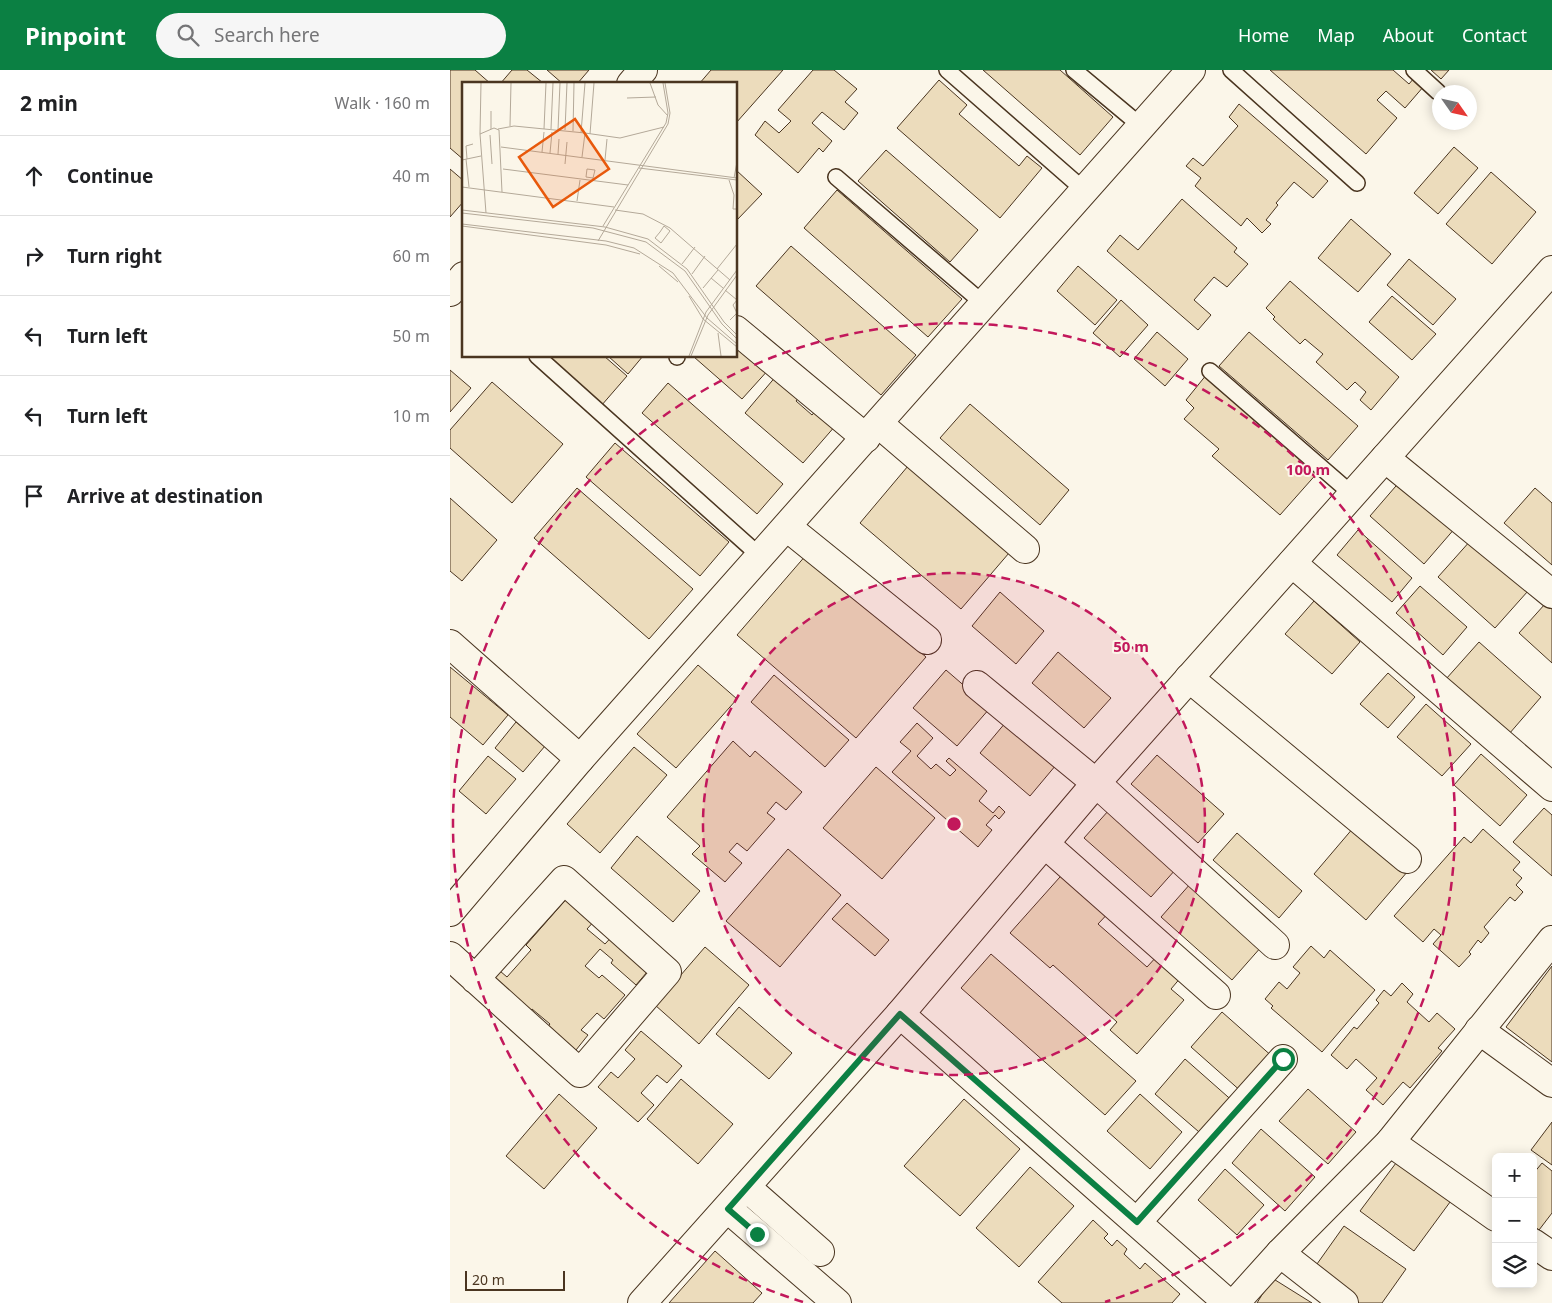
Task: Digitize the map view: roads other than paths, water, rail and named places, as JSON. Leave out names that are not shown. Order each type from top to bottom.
[{"type":"street","points":[[450,912],[580,759],[1191,70]]},
{"type":"street","points":[[642,1303],[728,1209],[900,1014],[1096,783],[1552,270]]},
{"type":"street","points":[[738,331],[872,431],[1025,549]]},
{"type":"street","points":[[1385,458],[1552,594]]},
{"type":"street","points":[[787,527],[927,640]]},
{"type":"street","points":[[1292,563],[1552,786]]},
{"type":"street","points":[[450,644],[580,759]]},
{"type":"street","points":[[1189,678],[1407,858]]},
{"type":"street","points":[[977,685],[1096,783],[1275,945]]},
{"type":"street","points":[[1045,844],[1216,995]]},
{"type":"street","points":[[450,956],[475,979],[580,1073],[668,972],[564,880],[475,979]]},
{"type":"street","points":[[1235,1303],[1280,1252],[1390,1142],[1552,940]]},
{"type":"street","points":[[900,1014],[1228,1303]]},
{"type":"street","points":[[1479,1030],[1552,1083]]},
{"type":"street","points":[[1137,1222],[1283,1059]]},
{"type":"street","points":[[1390,1142],[1492,1214]]},
{"type":"street","points":[[746,1187],[820,1252]]},
{"type":"street","points":[[728,1209],[838,1303]]},
{"type":"street","points":[[1537,1246],[1552,1256]]},
{"type":"street","points":[[1280,1252],[1344,1303]]},
{"type":"lane","points":[[947,70],[1084,190]]},
{"type":"lane","points":[[1074,70],[1141,126]]},
{"type":"lane","points":[[1231,70],[1357,183]]},
{"type":"lane","points":[[1414,70],[1432,86]]},
{"type":"lane","points":[[836,177],[984,304]]},
{"type":"lane","points":[[539,358],[761,557]]},
{"type":"lane","points":[[1210,371],[1352,494]]}]
